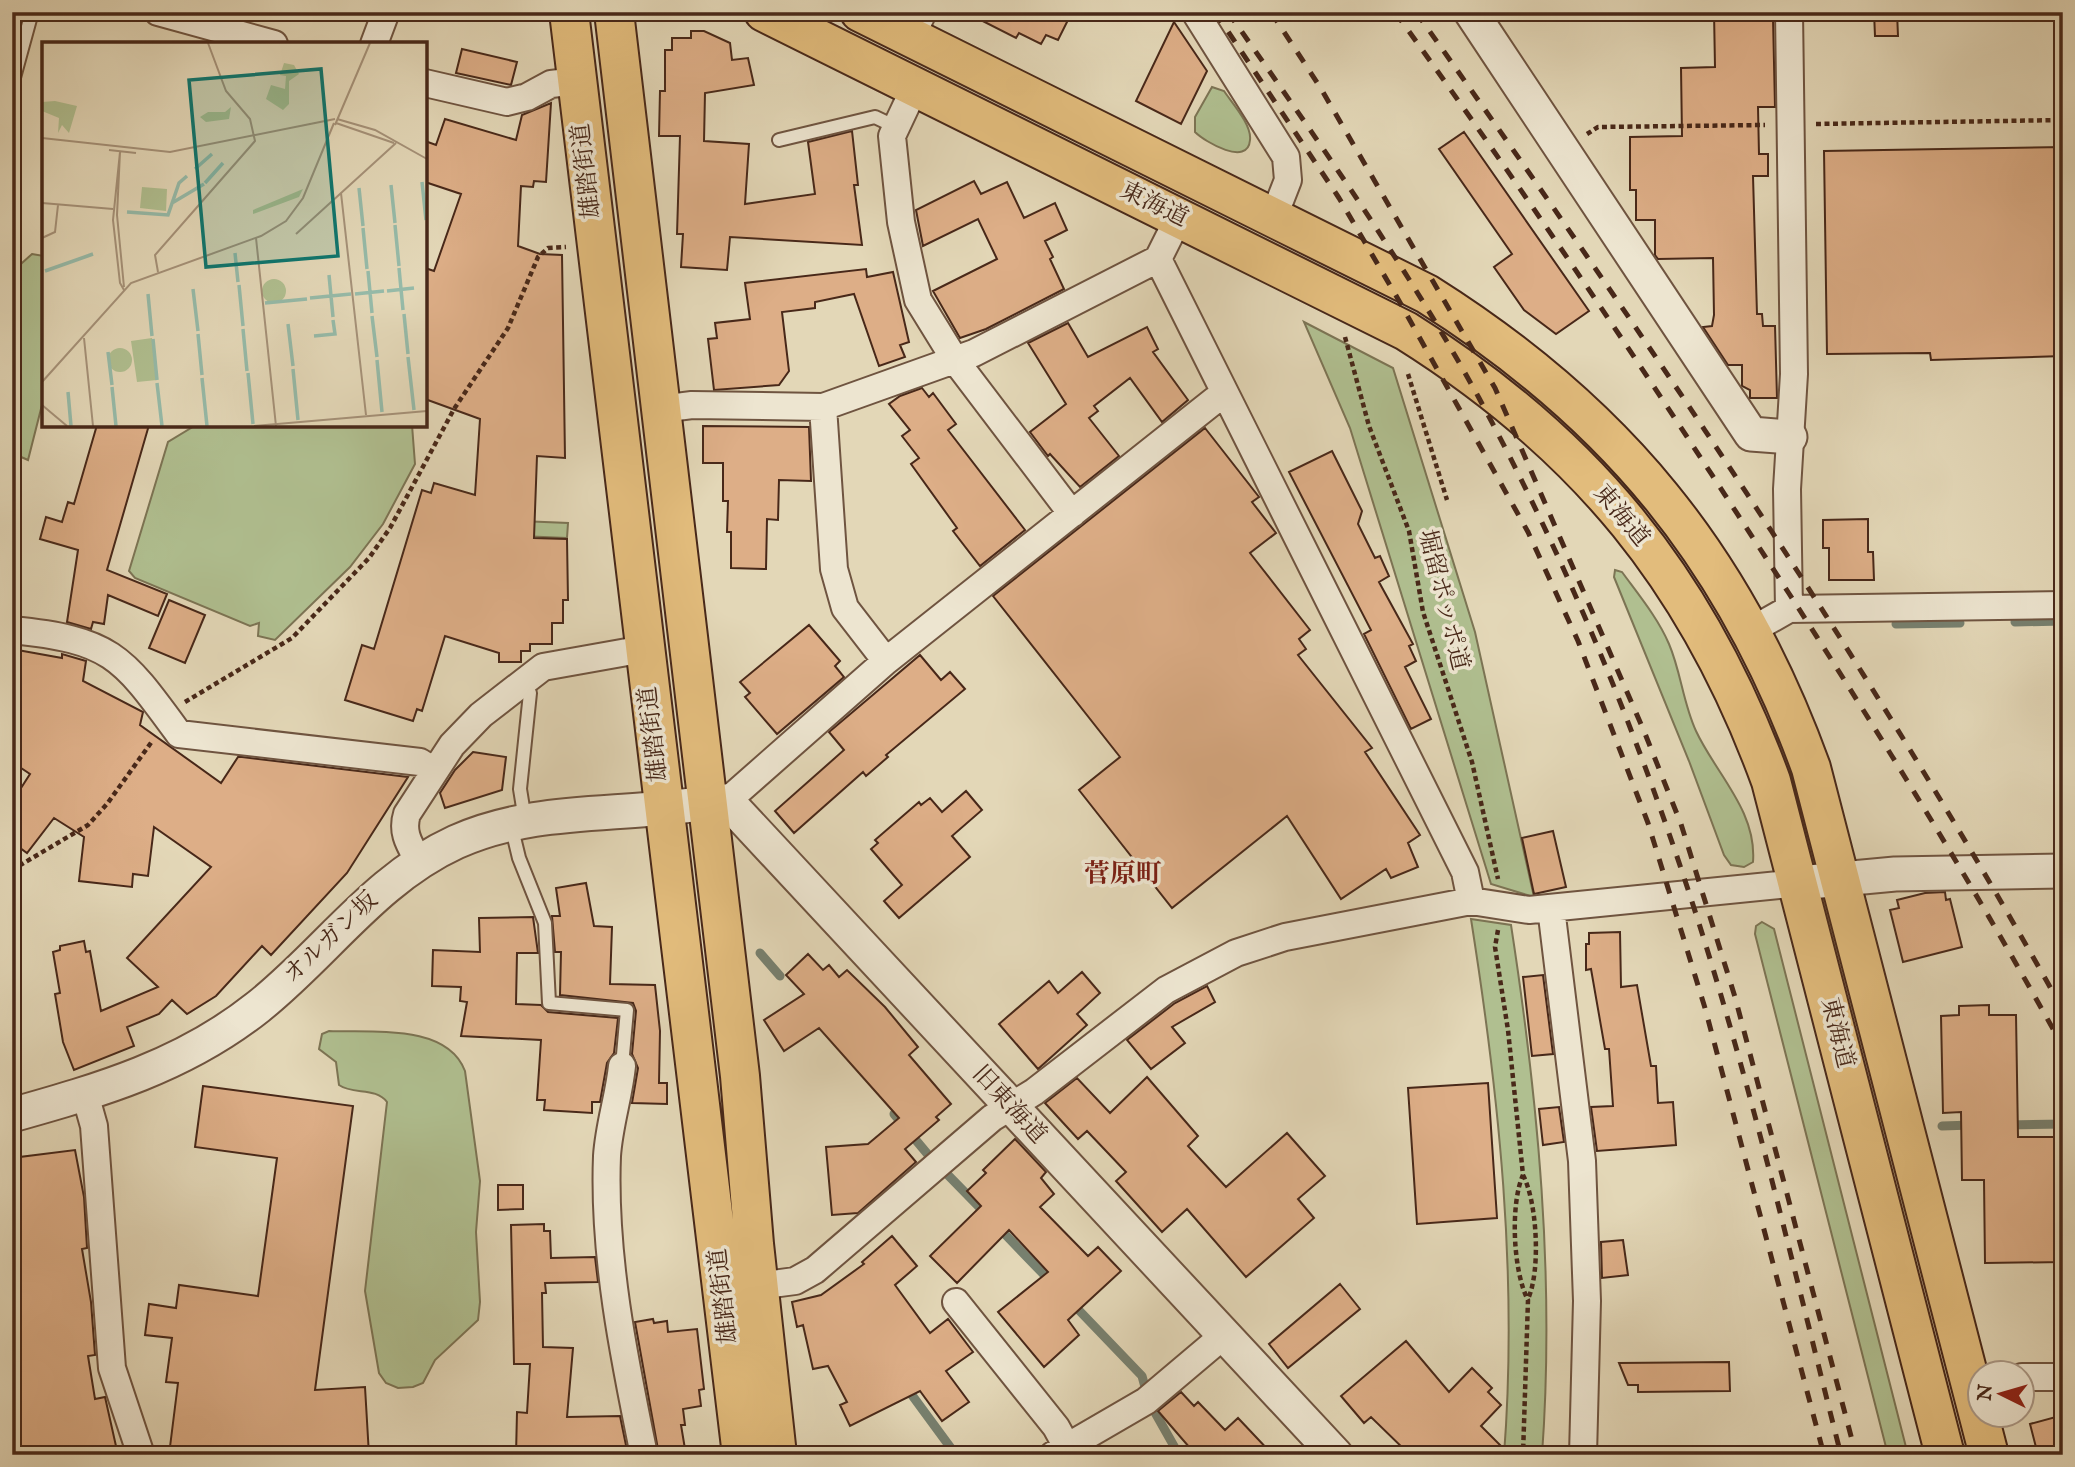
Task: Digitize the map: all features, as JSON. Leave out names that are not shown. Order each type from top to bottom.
[{"type":"main road","name":"雄踏街道","points":[[569,12],[742,1455]]},
{"type":"main road","name":"雄踏街道","points":[[614,12],[660,409],[717,802],[758,1286],[777,1455]]},
{"type":"main road","name":"東海道","points":[[764,12],[1406,331],[1500,395],[1584,471],[1663,568],[1717,656],[1756,738],[1771,781],[1799,883],[1945,1455]]},
{"type":"main road","name":"東海道","points":[[860,12],[917,25],[1274,216],[1427,294],[1507,347],[1545,376],[1606,433],[1647,477],[1705,553],[1752,630],[1795,723],[1825,813],[1969,1358]]},
{"type":"main road","name":"東海道","points":[[1984,1428],[1989,1455]]},
{"type":"street","points":[[158,12],[267,42]]},
{"type":"street","points":[[375,42],[386,12]]},
{"type":"street","points":[[1195,12],[1286,157],[1289,180],[1274,216]]},
{"type":"street","points":[[1471,12],[1751,434],[1790,437]]},
{"type":"street","points":[[1788,12],[1794,374],[1790,437],[1789,609]]},
{"type":"street","points":[[427,83],[507,102],[527,97],[551,84],[577,81]]},
{"type":"street","points":[[915,87],[892,136],[901,222],[918,300],[955,360],[1072,514]]},
{"type":"street","points":[[660,409],[692,405],[823,407],[974,353],[1158,259],[1179,217]]},
{"type":"street","points":[[1158,259],[1465,872],[1471,901]]},
{"type":"street","points":[[663,808],[717,802],[886,661],[1215,400],[1226,395]]},
{"type":"street","points":[[823,407],[834,569],[845,608],[886,661]]},
{"type":"street","points":[[1752,630],[1789,609],[2063,605]]},
{"type":"street","points":[[12,630],[83,641],[104,649],[137,677],[179,734],[420,762],[434,771]]},
{"type":"street","points":[[419,862],[407,840],[404,823],[434,771],[466,730],[542,667],[644,649]]},
{"type":"street","name":"旧東海道","points":[[717,802],[1010,1107],[1336,1455]]},
{"type":"street","name":"オルガン坂","points":[[12,1115],[152,1072],[218,1036],[269,998],[366,902],[419,862],[459,841],[518,822],[570,814],[663,808]]},
{"type":"street","points":[[758,1286],[795,1280],[815,1270],[992,1118],[1034,1092],[1166,990],[1224,958],[1285,937],[1471,901],[1530,911],[1895,874],[2063,871]]},
{"type":"street","points":[[1550,908],[1575,1091],[1582,1175],[1587,1301],[1583,1455]]},
{"type":"street","points":[[622,1066],[608,1144],[607,1189],[621,1325],[644,1455]]},
{"type":"street","points":[[85,1094],[94,1126],[112,1368],[141,1455]]},
{"type":"street","points":[[956,1302],[1072,1449],[1146,1401],[1223,1336]]},
{"type":"street","points":[[2036,1377],[2063,1377]]},
{"type":"lane","points":[[12,85],[32,12]]},
{"type":"lane","points":[[779,140],[875,117],[896,127]]},
{"type":"lane","points":[[522,683],[530,693],[520,789],[519,858],[545,923],[549,1003],[627,1010],[622,1066]]},
{"type":"path","points":[[1805,124],[2063,120]]},
{"type":"path","points":[[1586,135],[1598,127],[1777,125]]},
{"type":"path","points":[[12,870],[77,833],[99,816],[175,708],[292,638],[363,565],[390,528],[454,410],[508,328],[542,251],[548,248],[571,247]]},
{"type":"path","name":"堀留ポッポ道","points":[[1342,328],[1369,426],[1409,531],[1423,612],[1472,762],[1498,884]]},
{"type":"path","points":[[1404,363],[1447,500]]},
{"type":"path","points":[[1499,924],[1495,947],[1508,1030],[1523,1175],[1532,1192],[1535,1282],[1528,1300],[1523,1455]]},
{"type":"path","points":[[1523,1175],[1515,1192],[1519,1283],[1528,1300]]},
{"type":"green space","points":[[1212,87],[1224,91],[1248,128],[1250,140],[1242,152],[1216,146],[1195,132],[1195,117]]},
{"type":"green space","points":[[32,254],[42,256],[42,405],[28,460],[12,453],[12,272]]},
{"type":"green space","points":[[1304,322],[1393,368],[1475,632],[1534,897],[1491,884],[1350,428]]},
{"type":"green space","points":[[193,427],[412,427],[415,464],[383,524],[350,567],[275,640],[258,636],[259,623],[250,626],[135,578],[129,571],[168,442]]},
{"type":"green space","points":[[493,520],[568,523],[567,538],[493,535]]},
{"type":"green space","points":[[1615,570],[1622,572],[1664,634],[1696,731],[1742,809],[1753,843],[1753,862],[1744,867],[1731,865],[1724,855],[1614,577]]},
{"type":"green space","points":[[1471,919],[1511,925],[1521,991],[1542,1189],[1545,1255],[1546,1388],[1542,1455],[1504,1455],[1509,1320],[1503,1186],[1490,1052]]},
{"type":"green space","points":[[1762,922],[1774,929],[1908,1455],[1888,1455],[1755,934],[1756,926]]},
{"type":"green space","points":[[329,1031],[386,1032],[425,1038],[442,1045],[456,1056],[465,1071],[480,1181],[476,1232],[480,1302],[478,1320],[435,1360],[423,1383],[413,1387],[398,1388],[386,1383],[379,1373],[365,1291],[387,1102],[377,1094],[339,1085],[336,1062],[319,1049],[322,1034]]},
{"type":"building","points":[[965,12],[1072,12],[1058,40],[1046,35],[1041,44],[1019,33],[1016,38]]},
{"type":"building","points":[[1714,12],[1742,12],[1742,19],[1773,18],[1775,107],[1758,107],[1759,154],[1768,154],[1768,176],[1753,176],[1757,314],[1762,314],[1763,326],[1775,326],[1777,398],[1750,398],[1750,390],[1742,386],[1742,365],[1728,365],[1703,327],[1712,326],[1714,315],[1713,258],[1658,259],[1655,255],[1655,220],[1636,220],[1636,190],[1630,190],[1630,137],[1682,136],[1681,68],[1715,67]]},
{"type":"building","points":[[1874,12],[1897,12],[1898,36],[1875,36]]},
{"type":"building","points":[[1174,22],[1207,71],[1181,124],[1136,101]]},
{"type":"building","points":[[691,31],[704,31],[730,43],[732,60],[748,58],[754,85],[705,93],[704,141],[749,144],[745,204],[815,194],[808,142],[852,131],[858,185],[854,185],[862,245],[730,237],[727,270],[681,267],[683,234],[677,234],[680,136],[659,136],[660,91],[665,91],[665,50],[672,50],[672,38],[691,38]]},
{"type":"building","points":[[462,49],[517,62],[511,85],[456,73]]},
{"type":"building","points":[[551,103],[546,182],[534,181],[533,187],[521,186],[518,246],[540,254],[562,255],[565,458],[537,456],[534,538],[567,539],[568,600],[563,600],[563,623],[552,623],[552,644],[530,644],[530,651],[521,651],[521,662],[499,662],[499,653],[445,636],[422,711],[417,709],[413,721],[345,700],[362,645],[374,649],[422,490],[431,493],[434,483],[475,495],[480,419],[427,400],[427,269],[434,271],[461,194],[427,183],[427,142],[436,145],[445,119],[516,140],[522,115]]},
{"type":"building","points":[[1464,132],[1589,311],[1556,334],[1524,310],[1494,267],[1512,254],[1439,149]]},
{"type":"building","points":[[2063,147],[2063,356],[1931,360],[1930,353],[1827,354],[1824,151]]},
{"type":"building","points":[[974,181],[981,194],[1007,182],[1024,218],[1055,203],[1067,230],[1045,241],[1064,289],[986,329],[960,338],[933,291],[997,259],[978,219],[923,246],[916,210]]},
{"type":"building","points":[[866,269],[867,277],[893,272],[909,342],[900,345],[905,357],[879,366],[854,294],[815,302],[815,308],[782,312],[789,371],[779,385],[714,390],[708,339],[717,338],[715,323],[750,319],[745,283]]},
{"type":"building","points":[[1068,323],[1088,357],[1147,327],[1158,349],[1153,352],[1188,400],[1162,422],[1130,378],[1094,406],[1098,411],[1089,418],[1119,456],[1080,487],[1050,454],[1048,456],[1030,432],[1066,404],[1028,343]]},
{"type":"building","points":[[922,388],[929,397],[933,393],[956,424],[948,430],[1025,530],[980,566],[953,531],[957,528],[911,464],[919,458],[902,436],[910,430],[889,404],[900,396]]},
{"type":"building","points":[[703,426],[809,427],[811,481],[779,480],[778,520],[767,519],[766,569],[731,568],[731,532],[727,532],[728,501],[723,501],[723,463],[703,463]]},
{"type":"building","points":[[96,427],[148,427],[107,570],[167,594],[158,616],[108,595],[104,624],[93,622],[91,629],[67,622],[78,550],[40,539],[46,517],[62,522],[68,502],[74,504]]},
{"type":"building","points":[[1205,428],[1259,497],[1252,502],[1276,533],[1250,553],[1310,630],[1299,639],[1306,649],[1298,655],[1372,748],[1365,752],[1420,835],[1408,843],[1418,867],[1391,878],[1386,869],[1341,899],[1287,816],[1172,908],[1079,790],[1120,757],[993,596]]},
{"type":"building","points":[[1332,451],[1362,511],[1358,524],[1375,558],[1380,556],[1389,576],[1379,582],[1413,644],[1409,646],[1416,661],[1405,667],[1431,719],[1411,729],[1364,634],[1371,630],[1289,472]]},
{"type":"building","points":[[1868,519],[1868,552],[1873,552],[1874,580],[1829,580],[1829,548],[1823,548],[1823,520]]},
{"type":"building","points":[[169,600],[205,615],[185,663],[149,648]]},
{"type":"building","points":[[809,625],[840,661],[835,666],[844,677],[777,734],[745,697],[750,693],[740,682]]},
{"type":"building","points":[[12,649],[62,658],[62,654],[86,661],[83,681],[143,712],[140,725],[221,783],[238,757],[408,777],[347,873],[271,955],[262,946],[216,996],[187,1014],[172,1000],[159,1014],[127,1027],[134,1046],[74,1070],[63,1042],[55,994],[60,993],[53,952],[60,950],[60,946],[84,941],[86,952],[90,951],[101,1011],[158,987],[127,958],[211,867],[154,827],[148,876],[133,874],[132,887],[79,881],[84,837],[54,818],[27,853],[12,842],[12,802],[30,774],[12,762]]},
{"type":"building","points":[[920,655],[941,680],[950,672],[965,689],[886,755],[888,757],[866,776],[863,772],[794,833],[775,811],[844,750],[829,732]]},
{"type":"building","points":[[473,752],[506,757],[502,790],[445,808],[440,793],[455,770]]},
{"type":"building","points":[[966,791],[982,810],[952,836],[970,857],[899,918],[884,901],[902,885],[871,849],[878,843],[875,840],[919,802],[921,805],[930,798],[942,812]]},
{"type":"building","points":[[1553,831],[1566,887],[1534,894],[1522,838]]},
{"type":"building","points":[[586,883],[594,926],[612,927],[610,984],[655,985],[660,1031],[659,1083],[667,1083],[667,1104],[632,1103],[638,1068],[632,1054],[636,1011],[633,1003],[560,995],[561,952],[555,952],[552,916],[560,916],[556,888]]},
{"type":"building","points":[[1945,892],[1946,900],[1950,899],[1962,947],[1903,962],[1890,910],[1899,908],[1897,900],[1925,893]]},
{"type":"building","points":[[533,917],[538,953],[517,953],[516,1004],[541,1005],[548,1012],[618,1018],[614,1053],[607,1063],[600,1102],[592,1102],[592,1113],[544,1110],[545,1100],[537,1100],[541,1040],[461,1036],[467,1002],[460,1001],[461,987],[432,986],[433,950],[480,952],[479,918]]},
{"type":"building","points":[[1620,932],[1621,987],[1637,985],[1651,1066],[1656,1066],[1658,1103],[1673,1102],[1676,1145],[1597,1151],[1591,1107],[1613,1106],[1609,1049],[1605,1049],[1591,969],[1586,970],[1586,944],[1589,944],[1589,933]]},
{"type":"building","points":[[808,954],[823,970],[829,965],[839,977],[847,970],[885,1007],[918,1047],[909,1055],[951,1104],[936,1117],[939,1120],[905,1149],[916,1162],[858,1213],[832,1215],[826,1147],[868,1144],[899,1118],[819,1028],[784,1051],[764,1020],[804,994],[786,975]]},
{"type":"building","points":[[1082,972],[1100,993],[1077,1014],[1087,1025],[1038,1069],[999,1024],[1049,981],[1058,993]]},
{"type":"building","points":[[1543,975],[1553,1054],[1532,1056],[1523,977]]},
{"type":"building","points":[[1207,986],[1215,1002],[1172,1027],[1185,1043],[1151,1069],[1127,1040],[1175,1003]]},
{"type":"building","points":[[1989,1005],[1989,1015],[2016,1015],[2018,1137],[2063,1137],[2063,1262],[1985,1263],[1984,1180],[1962,1180],[1961,1112],[1943,1113],[1941,1016],[1959,1015],[1959,1006]]},
{"type":"building","points":[[1147,1077],[1198,1136],[1188,1146],[1226,1187],[1287,1133],[1325,1176],[1298,1199],[1314,1218],[1246,1277],[1187,1209],[1162,1232],[1116,1181],[1126,1172],[1087,1131],[1078,1139],[1045,1103],[1077,1078],[1110,1113]]},
{"type":"building","points":[[1488,1083],[1497,1218],[1417,1224],[1408,1088]]},
{"type":"building","points":[[203,1086],[353,1106],[315,1390],[365,1387],[369,1455],[169,1455],[178,1383],[166,1382],[172,1338],[145,1335],[149,1304],[176,1308],[179,1285],[258,1296],[277,1158],[195,1147]]},
{"type":"building","points":[[1559,1107],[1564,1142],[1543,1145],[1539,1109]]},
{"type":"building","points":[[1015,1139],[1046,1172],[1041,1178],[1054,1194],[1040,1207],[1088,1256],[1098,1247],[1121,1271],[1068,1320],[1079,1335],[1044,1367],[998,1312],[1048,1272],[1009,1230],[957,1283],[930,1256],[981,1206],[967,1191],[986,1173],[983,1170]]},
{"type":"building","points":[[75,1150],[84,1197],[87,1248],[82,1249],[91,1302],[95,1355],[88,1356],[95,1399],[105,1397],[118,1455],[12,1455],[12,1158]]},
{"type":"building","points":[[498,1185],[523,1185],[523,1209],[498,1210]]},
{"type":"building","points":[[544,1224],[544,1231],[550,1231],[551,1258],[595,1257],[598,1282],[545,1283],[546,1293],[542,1293],[543,1347],[573,1348],[567,1417],[620,1416],[628,1455],[516,1455],[517,1412],[527,1413],[530,1364],[514,1364],[511,1225]]},
{"type":"building","points":[[892,1236],[917,1266],[895,1285],[930,1333],[948,1319],[973,1352],[946,1371],[969,1402],[942,1421],[920,1391],[850,1426],[840,1405],[847,1402],[828,1366],[813,1369],[803,1325],[797,1327],[792,1302],[821,1295],[864,1264],[862,1262]]},
{"type":"building","points":[[1623,1240],[1628,1275],[1602,1278],[1601,1242]]},
{"type":"building","points":[[1340,1284],[1360,1309],[1288,1368],[1269,1344]]},
{"type":"building","points":[[653,1319],[654,1323],[667,1321],[668,1332],[697,1329],[704,1389],[699,1390],[701,1406],[683,1409],[685,1425],[681,1425],[686,1455],[659,1455],[635,1322]]},
{"type":"building","points":[[1406,1341],[1449,1392],[1472,1368],[1492,1388],[1488,1392],[1501,1405],[1481,1426],[1510,1455],[1410,1455],[1371,1417],[1364,1423],[1341,1396]]},
{"type":"building","points":[[1729,1362],[1730,1391],[1638,1392],[1638,1385],[1628,1385],[1619,1363]]},
{"type":"building","points":[[1181,1392],[1194,1406],[1198,1402],[1225,1430],[1238,1418],[1273,1455],[1196,1455],[1158,1411]]},
{"type":"building","points":[[2063,1415],[2063,1455],[2038,1455],[2031,1428],[2036,1428],[2036,1422]]},
{"type":"waterway","points":[[2015,622],[2063,621]]},
{"type":"waterway","points":[[1896,624],[1960,623]]},
{"type":"waterway","points":[[760,953],[780,976]]},
{"type":"waterway","points":[[894,1114],[930,1157]]},
{"type":"waterway","points":[[2007,1125],[2063,1124]]},
{"type":"waterway","points":[[1942,1126],[1972,1125]]},
{"type":"waterway","points":[[945,1172],[988,1216]]},
{"type":"waterway","points":[[997,1226],[1051,1282]]},
{"type":"waterway","points":[[1071,1302],[1142,1376],[1145,1387]]},
{"type":"waterway","points":[[906,1387],[956,1455]]},
{"type":"waterway","points":[[1153,1409],[1179,1455]]},
{"type":"railway","points":[[1215,12],[1339,198],[1398,299],[1528,532],[1578,641],[1648,823],[1705,1008],[1824,1455]]},
{"type":"railway","points":[[1228,12],[1359,202],[1451,348],[1517,471],[1586,621],[1648,774],[1701,930],[1756,1120],[1841,1455]]},
{"type":"railway","points":[[1271,12],[1320,87],[1495,388],[1644,731],[1681,824],[1735,997],[1856,1455]]},
{"type":"railway","points":[[1395,12],[1571,263],[1782,583],[1947,846],[2063,1047]]},
{"type":"railway","points":[[1416,12],[1753,502],[1912,754],[2063,1010]]},
{"type":"district","name":"菅原町","points":[[1123,874]]}]
